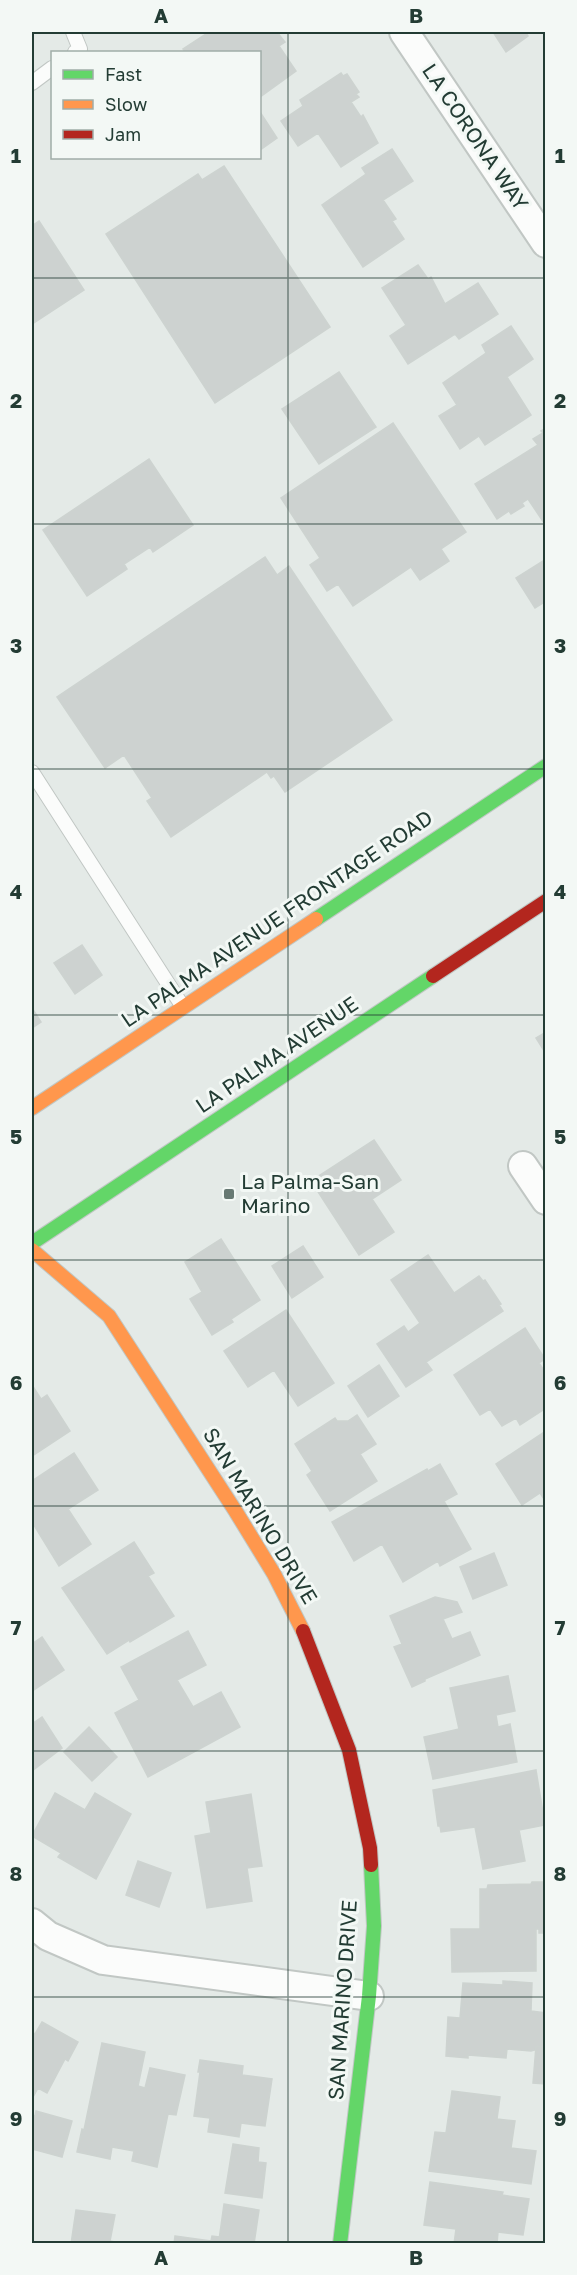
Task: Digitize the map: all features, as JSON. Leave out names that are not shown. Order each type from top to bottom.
[{"type":"street","name":"LA CORONA WAY","points":[[404,32],[546,243]]},
{"type":"street","name":"LA PALMA AVENUE FRONTAGE ROAD","points":[[32,1108],[546,766]]},
{"type":"street","name":"LA PALMA AVENUE","points":[[32,1243],[546,901]]},
{"type":"street","points":[[523,1166],[546,1200]]},
{"type":"street","name":"SAN MARINO DRIVE","points":[[32,1250],[109,1316],[241,1521],[299,1620],[349,1750],[370,1848],[374,1926],[369,1996],[340,2244]]},
{"type":"street","points":[[32,1923],[48,1936],[103,1960],[369,1996]]},
{"type":"lane","points":[[73,32],[80,49],[77,51]]},
{"type":"lane","points":[[32,83],[51,69]]},
{"type":"lane","points":[[32,772],[183,1007]]},
{"type":"building","points":[[209,32],[277,32],[285,42],[279,46],[296,71],[261,96],[261,51],[184,51],[183,49]]},
{"type":"building","points":[[493,32],[530,32],[506,52]]},
{"type":"building","points":[[341,73],[343,76],[347,74],[359,92],[356,94],[359,97],[351,102],[361,117],[363,115],[378,143],[341,167],[318,133],[298,146],[281,121],[303,106],[300,100]]},
{"type":"building","points":[[261,114],[277,138],[261,149]]},
{"type":"building","points":[[392,149],[413,181],[383,200],[396,219],[392,221],[404,239],[363,267],[322,205],[366,174],[362,168]]},
{"type":"building","points":[[224,166],[330,327],[215,403],[106,234],[198,174],[202,180]]},
{"type":"building","points":[[39,221],[84,290],[32,324],[32,226]]},
{"type":"building","points":[[418,265],[428,279],[431,277],[445,304],[478,283],[498,314],[459,339],[455,334],[408,364],[390,336],[406,325],[382,288]]},
{"type":"building","points":[[511,326],[533,359],[507,377],[531,415],[485,445],[479,436],[460,449],[439,416],[457,405],[443,383],[486,353],[482,345]]},
{"type":"building","points":[[339,372],[376,427],[319,464],[282,409]]},
{"type":"building","points":[[393,423],[466,532],[441,549],[449,561],[420,580],[411,567],[353,606],[338,584],[327,591],[310,565],[320,558],[281,498]]},
{"type":"building","points":[[546,428],[546,526],[528,499],[522,503],[524,506],[511,514],[509,511],[497,519],[475,484],[538,445],[533,439],[543,433],[541,431]]},
{"type":"building","points":[[149,459],[193,525],[153,552],[150,547],[124,564],[127,569],[87,596],[43,530]]},
{"type":"building","points":[[265,557],[277,575],[289,566],[392,720],[285,792],[274,776],[271,778],[267,772],[171,837],[147,801],[152,798],[124,755],[105,768],[57,697]]},
{"type":"building","points":[[546,559],[546,601],[535,608],[516,578]]},
{"type":"building","points":[[82,945],[102,975],[75,994],[54,963]]},
{"type":"building","points":[[32,1008],[41,1022],[32,1028]]},
{"type":"building","points":[[546,1032],[546,1054],[536,1038]]},
{"type":"building","points":[[374,1140],[401,1180],[372,1199],[394,1232],[359,1255],[311,1181]]},
{"type":"building","points":[[221,1239],[260,1300],[231,1319],[233,1322],[212,1335],[190,1299],[202,1292],[185,1262]]},
{"type":"building","points":[[303,1246],[323,1277],[292,1298],[272,1266]]},
{"type":"building","points":[[428,1255],[454,1293],[479,1276],[483,1281],[485,1280],[503,1311],[426,1362],[432,1370],[406,1387],[377,1344],[404,1326],[408,1332],[420,1323],[391,1280]]},
{"type":"building","points":[[286,1310],[334,1383],[298,1406],[274,1370],[248,1387],[224,1351]]},
{"type":"building","points":[[525,1328],[545,1359],[539,1363],[546,1377],[546,1408],[520,1425],[516,1418],[502,1426],[490,1409],[480,1415],[454,1375]]},
{"type":"building","points":[[379,1365],[399,1396],[368,1417],[348,1386]]},
{"type":"building","points":[[32,1385],[41,1399],[47,1395],[70,1431],[32,1456]]},
{"type":"building","points":[[357,1415],[376,1444],[360,1454],[377,1481],[330,1511],[307,1475],[312,1471],[295,1444],[335,1418],[337,1421],[348,1421]]},
{"type":"building","points":[[546,1431],[546,1502],[540,1493],[522,1505],[496,1464]]},
{"type":"building","points":[[74,1453],[98,1490],[68,1509],[91,1544],[59,1566],[32,1522],[32,1481]]},
{"type":"building","points":[[440,1464],[457,1494],[444,1501],[471,1549],[440,1566],[438,1561],[403,1582],[382,1544],[354,1561],[332,1522]]},
{"type":"building","points":[[134,1542],[154,1573],[148,1576],[174,1616],[107,1654],[62,1588]]},
{"type":"building","points":[[494,1553],[507,1585],[473,1599],[460,1567]]},
{"type":"building","points":[[435,1597],[457,1602],[462,1612],[443,1619],[452,1639],[470,1632],[480,1655],[412,1687],[394,1647],[402,1644],[390,1616]]},
{"type":"building","points":[[188,1631],[206,1665],[177,1680],[193,1707],[221,1692],[240,1727],[148,1777],[115,1713],[139,1700],[121,1667]]},
{"type":"building","points":[[42,1637],[64,1670],[32,1691],[32,1644]]},
{"type":"building","points":[[508,1676],[515,1711],[496,1715],[498,1727],[510,1724],[517,1762],[433,1779],[424,1737],[459,1729],[450,1688]]},
{"type":"building","points":[[42,1717],[62,1748],[32,1771],[32,1724]]},
{"type":"building","points":[[89,1727],[117,1757],[92,1781],[64,1752]]},
{"type":"building","points":[[536,1770],[545,1825],[519,1830],[525,1861],[483,1869],[475,1827],[441,1832],[438,1826],[433,1790]]},
{"type":"building","points":[[55,1793],[85,1810],[95,1793],[131,1814],[96,1879],[58,1857],[61,1853],[32,1836]]},
{"type":"building","points":[[251,1794],[262,1866],[247,1868],[252,1901],[207,1908],[195,1836],[211,1833],[206,1802]]},
{"type":"building","points":[[138,1861],[171,1873],[159,1907],[126,1895]]},
{"type":"building","points":[[532,1882],[546,1882],[546,1933],[539,1933],[539,1929],[536,1929],[536,1971],[452,1972],[451,1929],[480,1929],[480,1889],[487,1889],[488,1885],[531,1884]]},
{"type":"building","points":[[503,1981],[532,1983],[531,2011],[546,2013],[544,2047],[536,2046],[535,2050],[531,2051],[507,2049],[506,2058],[446,2056],[448,2017],[460,2018],[463,1983],[503,1985]]},
{"type":"building","points":[[42,2022],[78,2042],[68,2061],[65,2059],[47,2093],[38,2088],[32,2099],[32,2032],[35,2034]]},
{"type":"building","points":[[102,2043],[145,2052],[138,2086],[145,2088],[150,2068],[185,2075],[176,2115],[168,2114],[157,2167],[132,2161],[134,2151],[112,2147],[110,2159],[77,2152],[82,2129],[84,2130]]},
{"type":"building","points":[[536,2046],[546,2047],[546,2084],[533,2083]]},
{"type":"building","points":[[200,2060],[243,2066],[242,2075],[272,2079],[265,2126],[241,2123],[239,2137],[208,2132],[210,2118],[194,2116]]},
{"type":"building","points":[[452,2091],[500,2097],[497,2119],[515,2121],[511,2148],[536,2151],[531,2184],[429,2171],[435,2132],[446,2133]]},
{"type":"building","points":[[36,2111],[72,2121],[62,2157],[32,2149],[32,2115],[35,2116]]},
{"type":"building","points":[[233,2144],[259,2148],[258,2162],[266,2163],[262,2198],[225,2193]]},
{"type":"building","points":[[430,2182],[503,2192],[502,2195],[529,2199],[523,2235],[498,2232],[497,2244],[454,2244],[456,2229],[424,2225]]},
{"type":"building","points":[[224,2204],[259,2210],[254,2244],[219,2240]]},
{"type":"building","points":[[76,2210],[115,2215],[110,2241],[125,2244],[71,2244]]},
{"type":"building","points":[[175,2236],[211,2241],[212,2236],[219,2237],[219,2240],[232,2242],[232,2244],[174,2244]]},
{"type":"traffic: fast","points":[[316,919],[546,766]]},
{"type":"traffic: fast","points":[[32,1243],[433,976]]},
{"type":"traffic: fast","points":[[340,2244],[369,1996],[374,1926],[371,1865]]},
{"type":"traffic: slow","points":[[32,1108],[316,919]]},
{"type":"traffic: slow","points":[[32,1250],[109,1316],[236,1512],[274,1574],[303,1631]]},
{"type":"traffic: jam","points":[[433,976],[546,901]]},
{"type":"traffic: jam","points":[[303,1631],[349,1750],[370,1848],[371,1865]]},
{"type":"place","name":"La Palma-San Marino","points":[[229,1194]]}]
